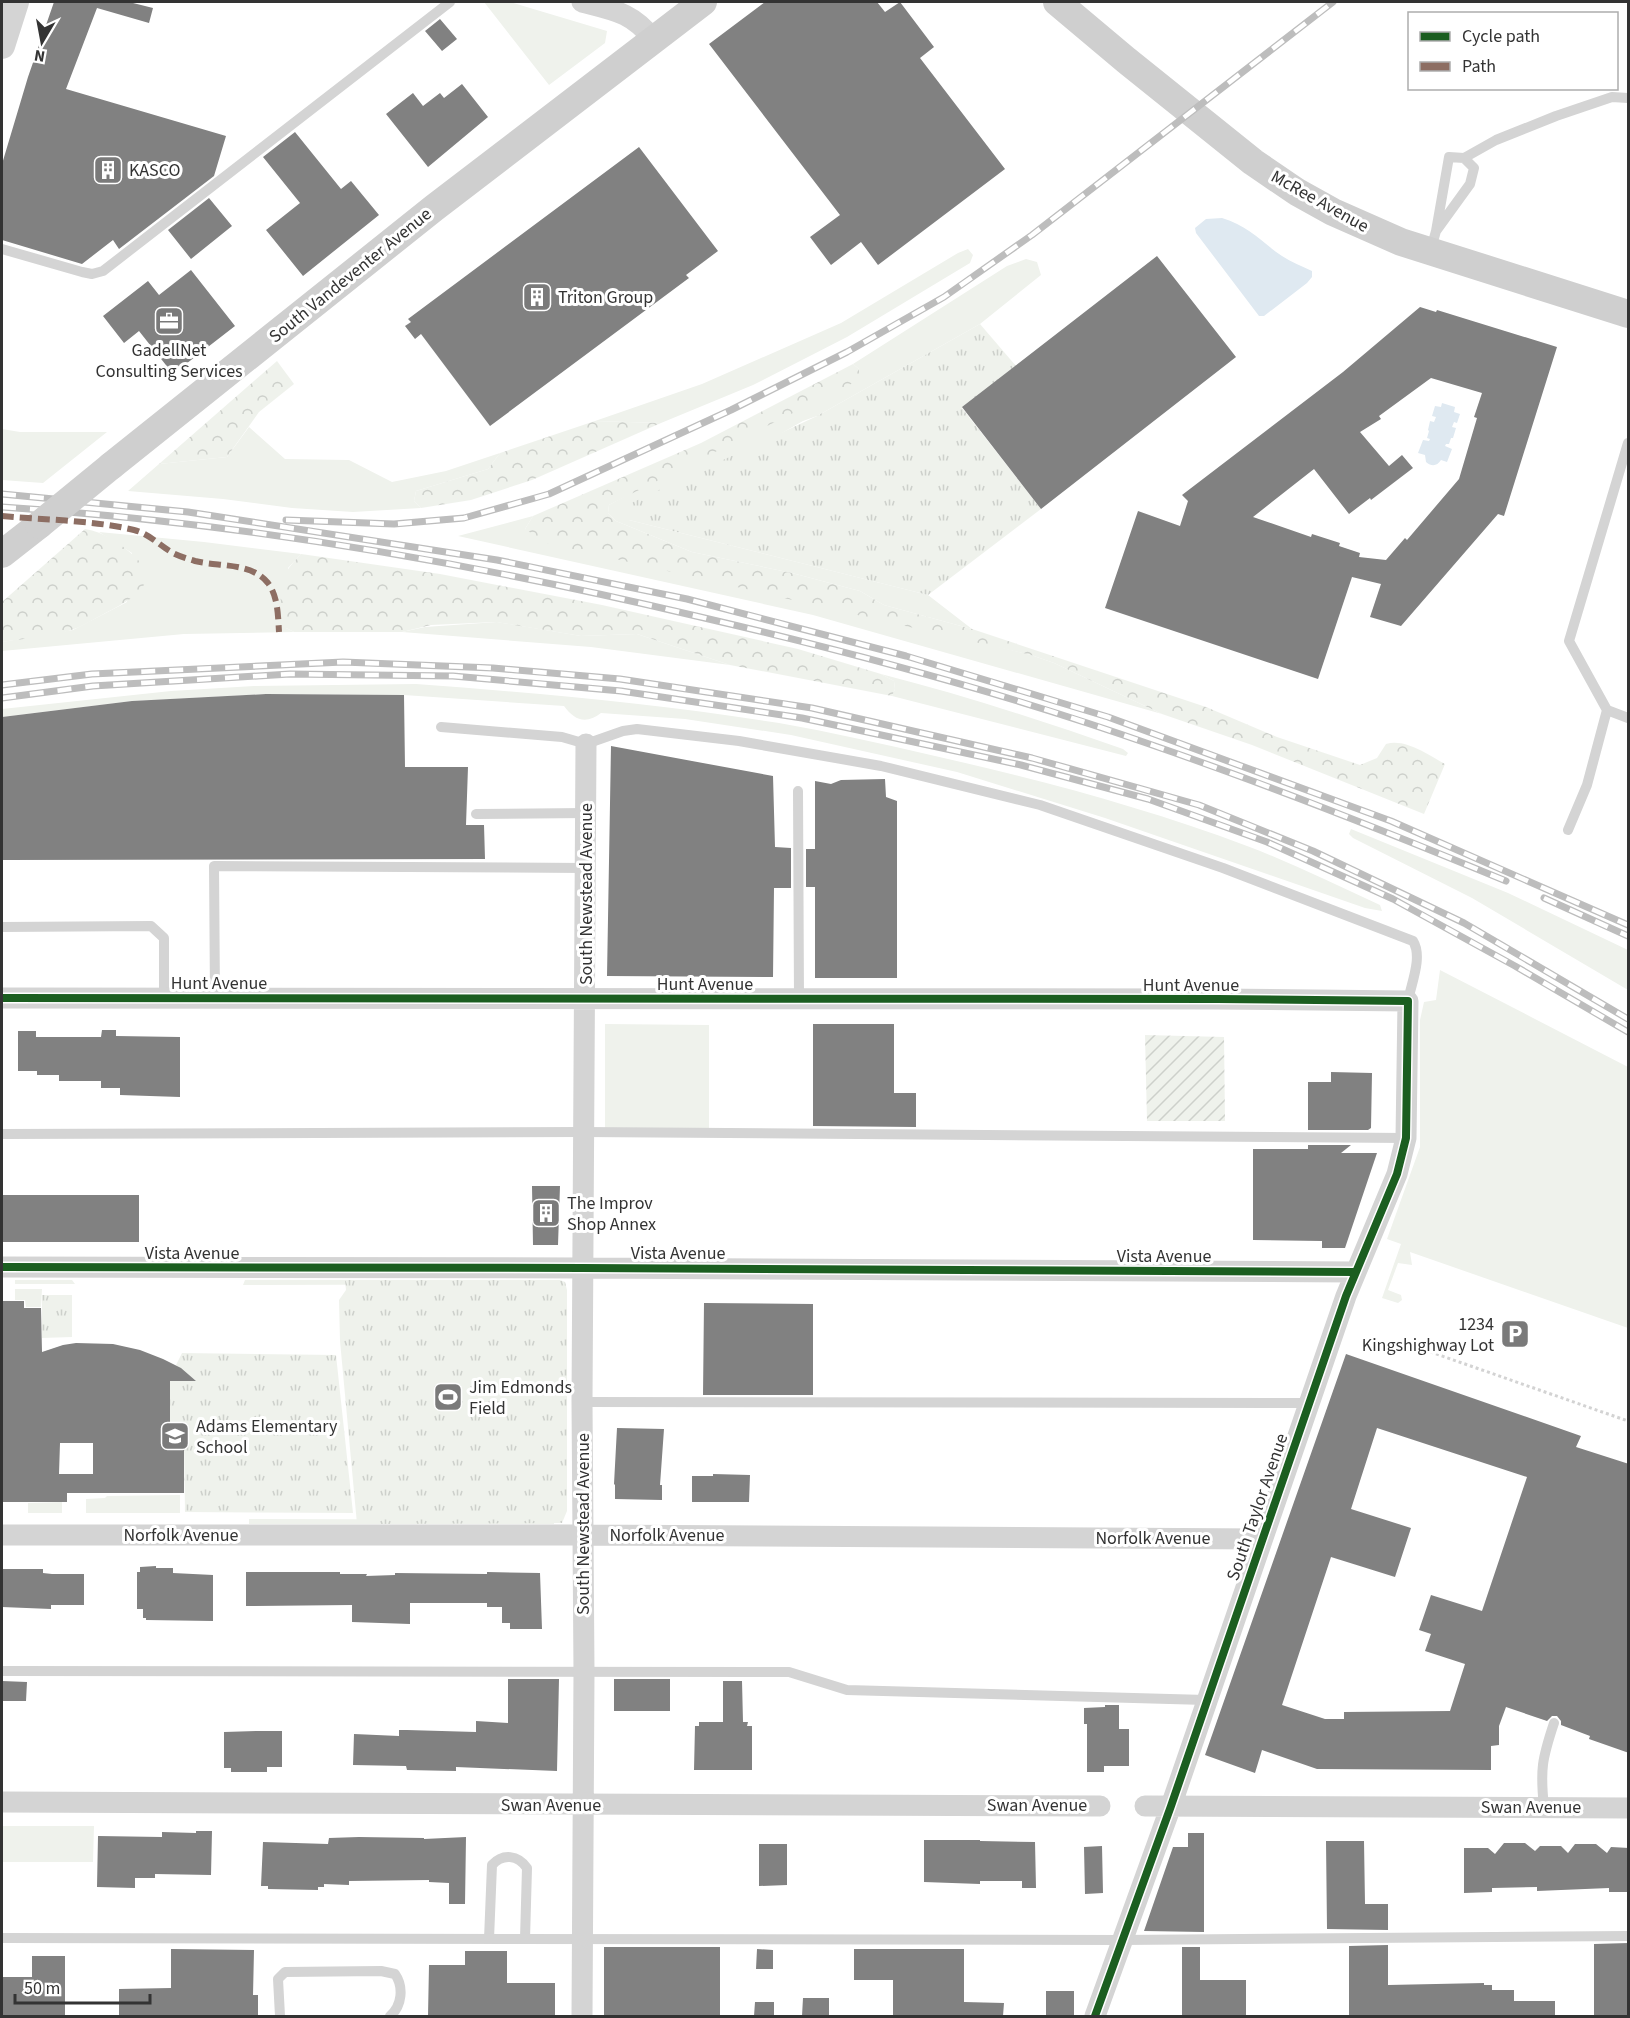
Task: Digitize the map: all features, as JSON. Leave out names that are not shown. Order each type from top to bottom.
[{"type":"main road","name":"South Vandeventer Avenue","points":[[2,554],[434,208],[703,2]]},
{"type":"main road","name":"McRee Avenue","points":[[1057,2],[1236,148],[1298,192],[1333,212],[1371,230],[1433,241],[1629,315]]},
{"type":"street","points":[[2,46],[16,2]]},
{"type":"street","points":[[582,2],[609,5],[636,21],[652,39]]},
{"type":"street","name":"South Newstead Avenue","points":[[582,2016],[584,1672],[582,1402],[586,744]]},
{"type":"street","name":"Hunt Avenue","points":[[2,999],[1408,1001]]},
{"type":"street","name":"South Taylor Avenue","points":[[1095,2016],[1171,1806],[1261,1539],[1355,1272],[1397,1174],[1407,1138],[1408,1001]]},
{"type":"street","name":"Vista Avenue","points":[[2,1267],[1355,1272]]},
{"type":"street","name":"Norfolk Avenue","points":[[2,1535],[582,1535],[1261,1539]]},
{"type":"street","name":"Swan Avenue","points":[[2,1802],[1100,1806]]},
{"type":"street","name":"Swan Avenue","points":[[1145,1806],[1629,1808]]},
{"type":"lane","points":[[2,249],[82,272],[92,274],[103,271],[450,2]]},
{"type":"lane","points":[[1433,241],[1449,157],[1464,158],[1496,140],[1612,97],[1629,98]]},
{"type":"lane","points":[[1433,241],[1470,184],[1474,168],[1464,158]]},
{"type":"lane","points":[[1629,442],[1569,640],[1607,710],[1629,718]]},
{"type":"lane","points":[[1568,830],[1587,785],[1607,710]]},
{"type":"lane","points":[[441,727],[562,738],[586,744],[623,731],[637,729],[739,741],[881,766],[1040,805],[1213,864],[1413,941],[1417,947],[1416,962],[1408,1001]]},
{"type":"lane","points":[[798,791],[799,999]]},
{"type":"lane","points":[[476,814],[586,813]]},
{"type":"lane","points":[[215,999],[214,866],[586,868]]},
{"type":"lane","points":[[2,927],[151,926],[164,938],[164,998]]},
{"type":"lane","points":[[2,1134],[583,1132],[1407,1138]]},
{"type":"lane","points":[[582,1402],[1309,1403]]},
{"type":"lane","points":[[2,1671],[789,1672],[847,1690],[1206,1700]]},
{"type":"lane","points":[[1544,1807],[1541,1775],[1543,1756],[1554,1723]]},
{"type":"lane","points":[[489,1939],[492,1865],[506,1856],[515,1857],[527,1868],[525,1939]]},
{"type":"lane","points":[[2,1938],[1122,1940],[1629,1936]]},
{"type":"lane","points":[[280,2016],[278,1979],[285,1972],[381,1971],[395,1974],[401,1988],[398,2005],[390,2016]]},
{"type":"path","points":[[1402,1342],[1629,1421]]},
{"type":"green space","points":[[484,2],[510,2],[607,31],[605,43],[549,85]]},
{"type":"green space","points":[[968,249],[973,255],[970,263],[847,337],[753,385],[661,423],[595,421],[702,384],[841,323]]},
{"type":"green space","points":[[1026,259],[1037,262],[1041,275],[980,324],[629,520],[928,595],[972,629],[884,605],[860,591],[792,573],[692,552],[616,521],[608,513],[609,505],[859,369],[853,364],[1007,266]]},
{"type":"green space","points":[[980,324],[1016,366],[962,408],[1041,509],[928,595],[629,520],[625,506],[817,416]]},
{"type":"green space","points":[[277,361],[294,384],[259,412],[227,457],[159,464]]},
{"type":"green space","points":[[853,364],[859,369],[859,376],[851,384],[609,505],[608,513],[616,521],[692,552],[792,573],[860,591],[884,605],[972,629],[1206,707],[1277,737],[1360,765],[1377,758],[1386,744],[1409,745],[1445,764],[1424,814],[1252,745],[1162,714],[1054,663],[1031,655],[546,543],[525,529],[533,516],[701,443]]},
{"type":"green space","points":[[595,421],[661,423],[532,480],[471,500],[421,508],[414,501],[416,491],[488,469],[500,453]]},
{"type":"green space","points":[[249,427],[285,459],[349,460],[392,482],[446,471],[500,453],[488,469],[416,491],[414,501],[421,508],[353,512],[128,491],[159,464],[227,457]]},
{"type":"green space","points":[[2,429],[20,432],[107,432],[43,483],[2,480]]},
{"type":"green space","points":[[533,516],[525,529],[1031,655],[1054,663],[1162,714],[813,615],[458,536]]},
{"type":"green space","points":[[85,529],[112,539],[136,558],[144,568],[146,577],[144,585],[130,599],[78,628],[2,642],[2,602]]},
{"type":"green space","points":[[99,532],[301,554],[288,568],[286,628],[294,632],[184,634],[2,651],[2,642],[73,630],[127,602],[132,553]]},
{"type":"green space","points":[[301,554],[440,574],[602,605],[798,649],[881,674],[894,681],[895,689],[892,696],[730,665],[637,634],[581,636],[496,622],[431,625],[402,632],[294,632],[286,628],[280,588],[286,573]]},
{"type":"green space","points":[[497,622],[581,636],[637,634],[730,665],[591,647],[402,632],[425,627]]},
{"type":"green space","points":[[881,674],[1033,719],[1123,749],[1128,753],[1126,756],[892,696],[895,689],[894,681]]},
{"type":"green space","points":[[416,684],[598,700],[734,716],[818,730],[975,765],[1093,796],[1209,832],[1314,874],[1380,905],[1382,911],[1365,908],[1105,818],[957,772],[791,735],[685,719],[601,713],[585,720],[576,718],[564,706],[404,695],[266,694],[132,701],[2,717],[2,709],[171,691],[254,686]]},
{"type":"green space","points":[[1351,829],[1508,893],[1628,950],[1628,990],[1472,898],[1353,838],[1349,834]]},
{"type":"green space","points":[[1440,970],[1628,1067],[1628,1328],[1410,1252],[1412,1265],[1398,1263],[1388,1290],[1401,1295],[1402,1300],[1398,1303],[1382,1298],[1401,1244],[1387,1239],[1420,1147],[1420,1020],[1424,1002],[1436,1000]]},
{"type":"green space","points":[[605,1024],[709,1025],[709,1132],[605,1130]]},
{"type":"green space","points":[[1145,1035],[1224,1037],[1225,1121],[1147,1121]]},
{"type":"green space","points":[[15,1280],[72,1280],[75,1284],[15,1284]]},
{"type":"green space","points":[[245,1280],[558,1280],[558,1284],[243,1285]]},
{"type":"green space","name":"Jim Edmonds Field","points":[[345,1280],[560,1280],[565,1282],[567,1290],[567,1511],[562,1523],[357,1524],[340,1341],[339,1300],[346,1290]]},
{"type":"green space","points":[[15,1289],[42,1289],[41,1307],[26,1307],[25,1300],[15,1300]]},
{"type":"green space","points":[[42,1295],[72,1295],[72,1337],[42,1338]]},
{"type":"green space","points":[[182,1353],[336,1355],[353,1513],[185,1512],[184,1440],[166,1440],[166,1433],[170,1432],[170,1396],[165,1381],[195,1380],[176,1365]]},
{"type":"green space","points":[[180,1495],[180,1513],[86,1513],[86,1499],[107,1496]]},
{"type":"green space","points":[[62,1502],[62,1513],[28,1513],[28,1503]]},
{"type":"green space","points":[[249,1519],[554,1520],[554,1524],[249,1524]]},
{"type":"green space","points":[[2,1826],[94,1826],[93,1862],[2,1862]]},
{"type":"shaded area","points":[[1222,218],[1240,225],[1282,256],[1312,271],[1312,277],[1264,316],[1259,316],[1196,233],[1195,228],[1206,219]]},
{"type":"shaded area","points":[[1442,403],[1455,407],[1454,412],[1460,414],[1457,423],[1454,422],[1452,427],[1456,428],[1453,438],[1445,446],[1452,449],[1447,462],[1441,460],[1436,465],[1432,465],[1426,462],[1425,455],[1418,453],[1423,440],[1429,441],[1430,439],[1427,438],[1428,430],[1430,421],[1434,422],[1436,417],[1432,416],[1435,406],[1441,407]]},
{"type":"building","name":"KASCO","points":[[54,2],[129,2],[153,8],[149,23],[97,8],[66,89],[226,136],[214,176],[119,249],[113,240],[82,264],[2,240],[2,164],[28,77]]},
{"type":"building","points":[[765,2],[877,2],[885,12],[900,2],[934,47],[920,58],[1005,169],[878,265],[861,242],[831,265],[810,237],[840,215],[709,44]]},
{"type":"building","points":[[440,19],[457,39],[442,51],[425,31]]},
{"type":"building","points":[[462,84],[488,117],[428,167],[386,114],[413,93],[423,106],[440,93],[444,98]]},
{"type":"building","points":[[295,132],[341,189],[351,181],[379,215],[303,276],[266,230],[300,203],[263,157]]},
{"type":"building","name":"Triton Group","points":[[639,147],[718,251],[686,275],[689,278],[490,426],[421,334],[415,339],[405,326],[411,322],[408,319]]},
{"type":"building","points":[[209,198],[232,226],[191,259],[168,230]]},
{"type":"building","points":[[1157,256],[1236,357],[1041,509],[962,407]]},
{"type":"building","name":"GadellNet Consulting Services","points":[[191,270],[235,326],[173,374],[139,331],[124,343],[103,316],[148,281],[159,295]]},
{"type":"building","points":[[1420,307],[1436,312],[1437,310],[1557,347],[1504,516],[1498,514],[1401,626],[1370,617],[1381,584],[1352,577],[1318,679],[1105,608],[1138,511],[1180,526],[1188,501],[1182,495],[1343,372]],"holes":[[[1431,378],[1482,393],[1459,479],[1407,540],[1405,538],[1386,560],[1359,557],[1360,553],[1339,546],[1340,543],[1312,534],[1311,537],[1253,517],[1314,469],[1349,514],[1413,468],[1402,455],[1389,466],[1360,432],[1381,419],[1379,416]]]},
{"type":"building","points":[[266,694],[404,695],[405,767],[468,767],[466,825],[484,825],[485,859],[2,860],[2,717],[132,701]]},
{"type":"building","points":[[611,746],[773,776],[775,847],[791,848],[791,888],[774,888],[773,977],[607,976]]},
{"type":"building","points":[[885,779],[886,797],[897,801],[897,978],[815,978],[815,887],[806,887],[806,849],[815,849],[815,781],[831,784],[841,780]]},
{"type":"building","points":[[813,1024],[894,1024],[894,1093],[916,1093],[916,1127],[813,1126]]},
{"type":"building","points":[[102,1030],[116,1030],[116,1036],[180,1037],[180,1097],[120,1095],[120,1088],[101,1088],[101,1081],[59,1081],[59,1075],[37,1075],[37,1071],[18,1071],[18,1031],[36,1031],[36,1037],[101,1037]]},
{"type":"building","points":[[1331,1072],[1372,1073],[1371,1128],[1368,1130],[1308,1130],[1308,1082],[1331,1082]]},
{"type":"building","points":[[1308,1145],[1351,1145],[1341,1153],[1377,1153],[1345,1248],[1322,1248],[1322,1241],[1253,1240],[1253,1149],[1308,1149]]},
{"type":"building","name":"The Improv Shop Annex","points":[[532,1186],[560,1186],[558,1245],[533,1245]]},
{"type":"building","points":[[2,1195],[139,1195],[139,1242],[2,1242]]},
{"type":"building","name":"Adams Elementary School","points":[[2,1301],[24,1301],[24,1308],[41,1308],[42,1352],[76,1343],[113,1344],[140,1350],[163,1359],[181,1368],[196,1381],[170,1381],[170,1440],[184,1439],[184,1493],[67,1493],[67,1502],[2,1502]],"holes":[[[60,1443],[93,1443],[93,1474],[59,1474]]]},
{"type":"building","points":[[704,1303],[813,1304],[813,1395],[703,1395]]},
{"type":"building","points":[[1346,1354],[1581,1436],[1576,1447],[1629,1464],[1629,1753],[1589,1739],[1590,1736],[1561,1725],[1557,1716],[1552,1716],[1547,1721],[1506,1707],[1499,1726],[1499,1745],[1491,1746],[1491,1770],[1317,1769],[1262,1750],[1255,1773],[1205,1755]],"holes":[[[1377,1428],[1527,1477],[1482,1611],[1431,1595],[1419,1630],[1431,1634],[1425,1651],[1465,1664],[1450,1711],[1344,1712],[1344,1719],[1325,1719],[1282,1705],[1331,1557],[1395,1577],[1411,1528],[1351,1509]]]},
{"type":"building","points":[[617,1428],[664,1429],[660,1485],[662,1485],[662,1500],[615,1499]]},
{"type":"building","points":[[713,1474],[750,1475],[749,1502],[692,1502],[692,1476],[713,1476]]},
{"type":"building","points":[[156,1566],[156,1568],[173,1568],[173,1573],[213,1575],[213,1621],[146,1620],[143,1618],[143,1609],[137,1609],[137,1572],[140,1572],[140,1567]]},
{"type":"building","points":[[2,1569],[43,1569],[43,1573],[84,1574],[84,1605],[51,1605],[51,1609],[2,1607]]},
{"type":"building","points":[[246,1572],[340,1572],[340,1574],[367,1574],[366,1576],[395,1575],[395,1573],[540,1573],[542,1629],[510,1629],[510,1623],[502,1623],[502,1607],[487,1607],[487,1603],[410,1603],[410,1624],[352,1622],[352,1605],[246,1606]]},
{"type":"building","points":[[508,1679],[559,1679],[557,1771],[456,1767],[456,1771],[407,1770],[406,1766],[353,1765],[354,1734],[399,1736],[399,1730],[476,1732],[476,1721],[508,1723]]},
{"type":"building","points":[[614,1679],[670,1679],[670,1711],[614,1711]]},
{"type":"building","points":[[2,1681],[27,1682],[26,1701],[2,1701]]},
{"type":"building","points":[[723,1681],[742,1681],[743,1722],[748,1722],[747,1726],[752,1726],[752,1770],[694,1770],[695,1726],[699,1726],[699,1722],[723,1722]]},
{"type":"building","points":[[1105,1705],[1119,1705],[1119,1729],[1129,1729],[1129,1766],[1104,1766],[1104,1772],[1087,1772],[1087,1724],[1084,1724],[1084,1708],[1105,1707]]},
{"type":"building","points":[[282,1731],[282,1767],[267,1767],[267,1772],[231,1772],[231,1768],[224,1768],[224,1732]]},
{"type":"building","points":[[196,1831],[212,1831],[211,1875],[155,1874],[155,1878],[135,1878],[135,1888],[97,1887],[98,1836],[162,1837],[162,1832],[196,1833]]},
{"type":"building","points":[[1188,1833],[1204,1833],[1204,1932],[1144,1931],[1173,1847],[1188,1847]]},
{"type":"building","points":[[466,1837],[465,1904],[449,1904],[449,1883],[429,1882],[429,1880],[349,1881],[349,1885],[324,1884],[324,1887],[318,1887],[318,1890],[268,1889],[268,1886],[261,1886],[263,1842],[328,1844],[329,1838],[424,1839]]},
{"type":"building","points":[[924,1840],[1035,1842],[1036,1888],[1022,1888],[1022,1881],[980,1881],[980,1884],[924,1882]]},
{"type":"building","points":[[1326,1841],[1364,1841],[1365,1904],[1388,1904],[1388,1930],[1327,1929]]},
{"type":"building","points":[[1504,1843],[1525,1843],[1535,1851],[1540,1846],[1561,1846],[1568,1853],[1575,1844],[1596,1844],[1607,1853],[1611,1847],[1629,1848],[1629,1892],[1609,1892],[1609,1888],[1537,1891],[1537,1887],[1492,1888],[1492,1892],[1464,1893],[1464,1848],[1488,1848],[1495,1854]]},
{"type":"building","points":[[759,1844],[787,1844],[787,1885],[759,1886]]},
{"type":"building","points":[[1102,1846],[1103,1893],[1085,1894],[1084,1847]]},
{"type":"building","points":[[1629,1943],[1629,2016],[1594,2016],[1594,1944]]},
{"type":"building","points":[[1388,1945],[1388,1985],[1484,1983],[1484,1985],[1492,1985],[1492,1990],[1514,1990],[1514,2001],[1555,2001],[1555,2016],[1349,2016],[1349,1946]]},
{"type":"building","points":[[604,1947],[720,1947],[720,2016],[604,2016]]},
{"type":"building","points":[[1182,1947],[1200,1947],[1200,1980],[1246,1980],[1246,2016],[1182,2016]]},
{"type":"building","points":[[171,1949],[254,1950],[253,1995],[258,1995],[258,2016],[119,2016],[119,1989],[171,1988]]},
{"type":"building","points":[[757,1949],[773,1950],[773,1969],[756,1969]]},
{"type":"building","points":[[854,1949],[964,1949],[964,2002],[1004,2003],[1003,2016],[893,2016],[893,1980],[854,1980]]},
{"type":"building","points":[[465,1951],[507,1951],[507,1983],[555,1983],[555,2016],[428,2016],[429,1965],[465,1965]]},
{"type":"building","points":[[32,1956],[65,1956],[65,2016],[2,2016],[2,1977],[32,1977]]},
{"type":"building","points":[[1046,1991],[1074,1991],[1074,2016],[1046,2016]]},
{"type":"building","points":[[803,1998],[829,1998],[829,2016],[802,2016]]},
{"type":"building","points":[[755,2002],[774,2002],[774,2016],[754,2016]]},
{"type":"railway","points":[[286,520],[394,524],[464,518],[549,494],[731,410],[847,352],[944,297],[1032,235],[1333,2]]},
{"type":"railway","points":[[2,494],[188,512],[497,560],[687,599],[906,656],[1108,717],[1391,821],[1628,925]]},
{"type":"railway","points":[[2,507],[177,523],[351,547],[610,596],[812,644],[985,691],[1099,727],[1288,794],[1506,881]]},
{"type":"railway","points":[[2,685],[92,674],[343,662],[493,668],[620,679],[812,708],[1032,758],[1199,805],[1313,851],[1464,923],[1628,1019]]},
{"type":"railway","points":[[2,698],[93,686],[290,674],[453,676],[621,691],[802,718],[1021,765],[1148,799],[1267,842],[1393,899],[1628,1032]]},
{"type":"railway","points":[[1544,898],[1628,936]]},
{"type":"marked path","points":[[2,516],[85,522],[134,530],[145,534],[175,554],[195,561],[244,568],[261,576],[271,588],[277,606],[279,632]]},
{"type":"cycle path","points":[[2,998],[1408,1001],[1406,1138],[1397,1174],[1346,1296],[1171,1806],[1095,2016]]},
{"type":"cycle path","points":[[2,1267],[1355,1272]]},
{"type":"place","name":"KASCO","points":[[108,170]]},
{"type":"place","name":"Triton Group","points":[[537,297]]},
{"type":"place","name":"GadellNet Consulting Services","points":[[169,321]]},
{"type":"place","name":"The Improv Shop Annex","points":[[546,1213]]},
{"type":"place","name":"1234 Kingshighway Lot","points":[[1515,1334]]},
{"type":"place","name":"Jim Edmonds Field","points":[[448,1397]]},
{"type":"place","name":"Adams Elementary School","points":[[175,1436]]}]
